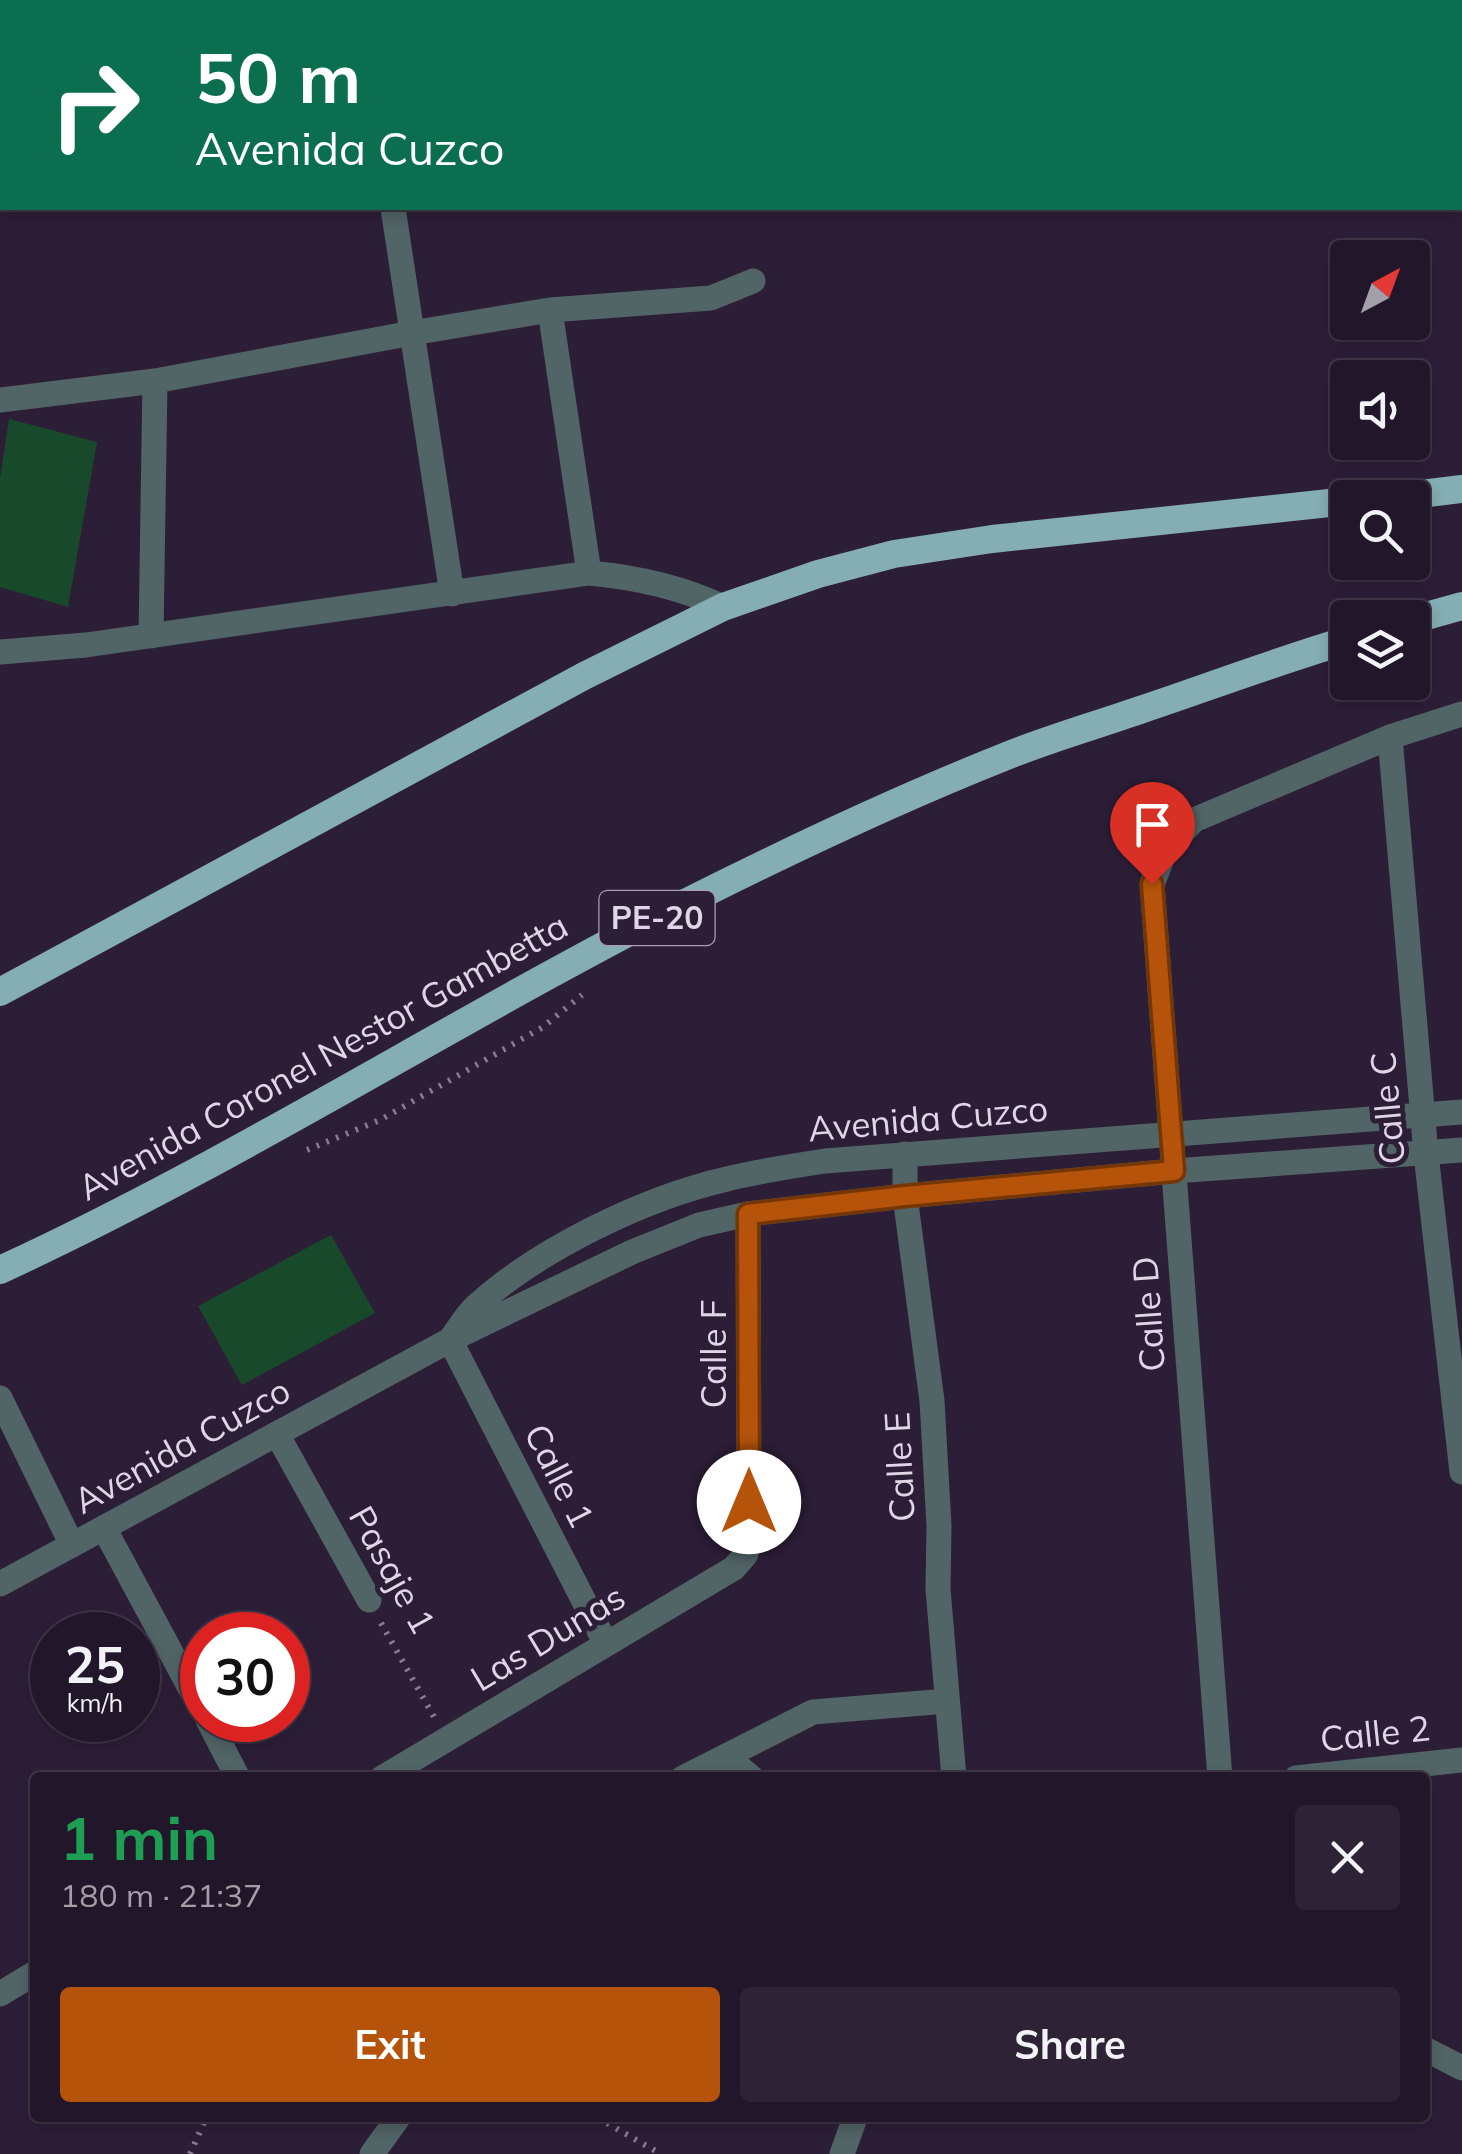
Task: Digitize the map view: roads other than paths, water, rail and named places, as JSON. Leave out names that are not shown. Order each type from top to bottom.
[{"type":"highway","points":[[1430,493],[1462,490]]},
{"type":"highway","points":[[0,992],[584,676],[723,608],[818,574],[894,554],[1330,504]]},
{"type":"highway","points":[[1430,615],[1462,606]]},
{"type":"highway","name":"Avenida Coronel Nestor Gambetta","points":[[0,1270],[222,1157],[701,895],[859,820],[1005,756],[1330,645]]},
{"type":"street","points":[[392,210],[452,594]]},
{"type":"street","points":[[0,400],[154,381],[550,310],[711,298],[753,281]]},
{"type":"street","points":[[550,310],[589,573]]},
{"type":"street","points":[[152,636],[154,381]]},
{"type":"street","points":[[0,652],[86,645],[589,573],[617,575],[702,598],[723,608]]},
{"type":"street","points":[[1390,737],[1462,714]]},
{"type":"street","name":"Calle D","points":[[1220,1772],[1152,884],[1166,849],[1194,820],[1390,737]]},
{"type":"street","name":"Calle C","points":[[1390,737],[1426,1154],[1462,1472]]},
{"type":"street","name":"Avenida Cuzco","points":[[450,1340],[474,1308],[547,1255],[634,1210],[723,1179],[824,1162],[905,1154],[1462,1112]]},
{"type":"street","name":"Avenida Cuzco","points":[[0,1584],[450,1340],[699,1226],[748,1214],[905,1196],[1462,1150]]},
{"type":"street","name":"Calle E","points":[[905,1154],[905,1196],[932,1401],[938,1589],[954,1772]]},
{"type":"street","name":"Calle F","points":[[746,1554],[748,1214]]},
{"type":"street","name":"Calle 1","points":[[450,1340],[606,1644]]},
{"type":"street","points":[[0,1398],[72,1546]]},
{"type":"street","name":"Pasaje 1","points":[[277,1434],[369,1600]]},
{"type":"street","points":[[104,1528],[180,1669]]},
{"type":"street","name":"Las Dunas","points":[[392,1772],[734,1568],[746,1554]]},
{"type":"street","points":[[695,1772],[813,1712],[948,1702]]},
{"type":"street","points":[[219,1742],[235,1772]]},
{"type":"street","points":[[726,1756],[745,1772]]},
{"type":"street","name":"Calle 2","points":[[1351,1772],[1462,1760]]},
{"type":"street","points":[[0,1993],[30,1977]]},
{"type":"street","points":[[1430,2051],[1462,2068]]},
{"type":"street","points":[[372,2154],[395,2122]]},
{"type":"street","points":[[842,2154],[854,2122]]}]
